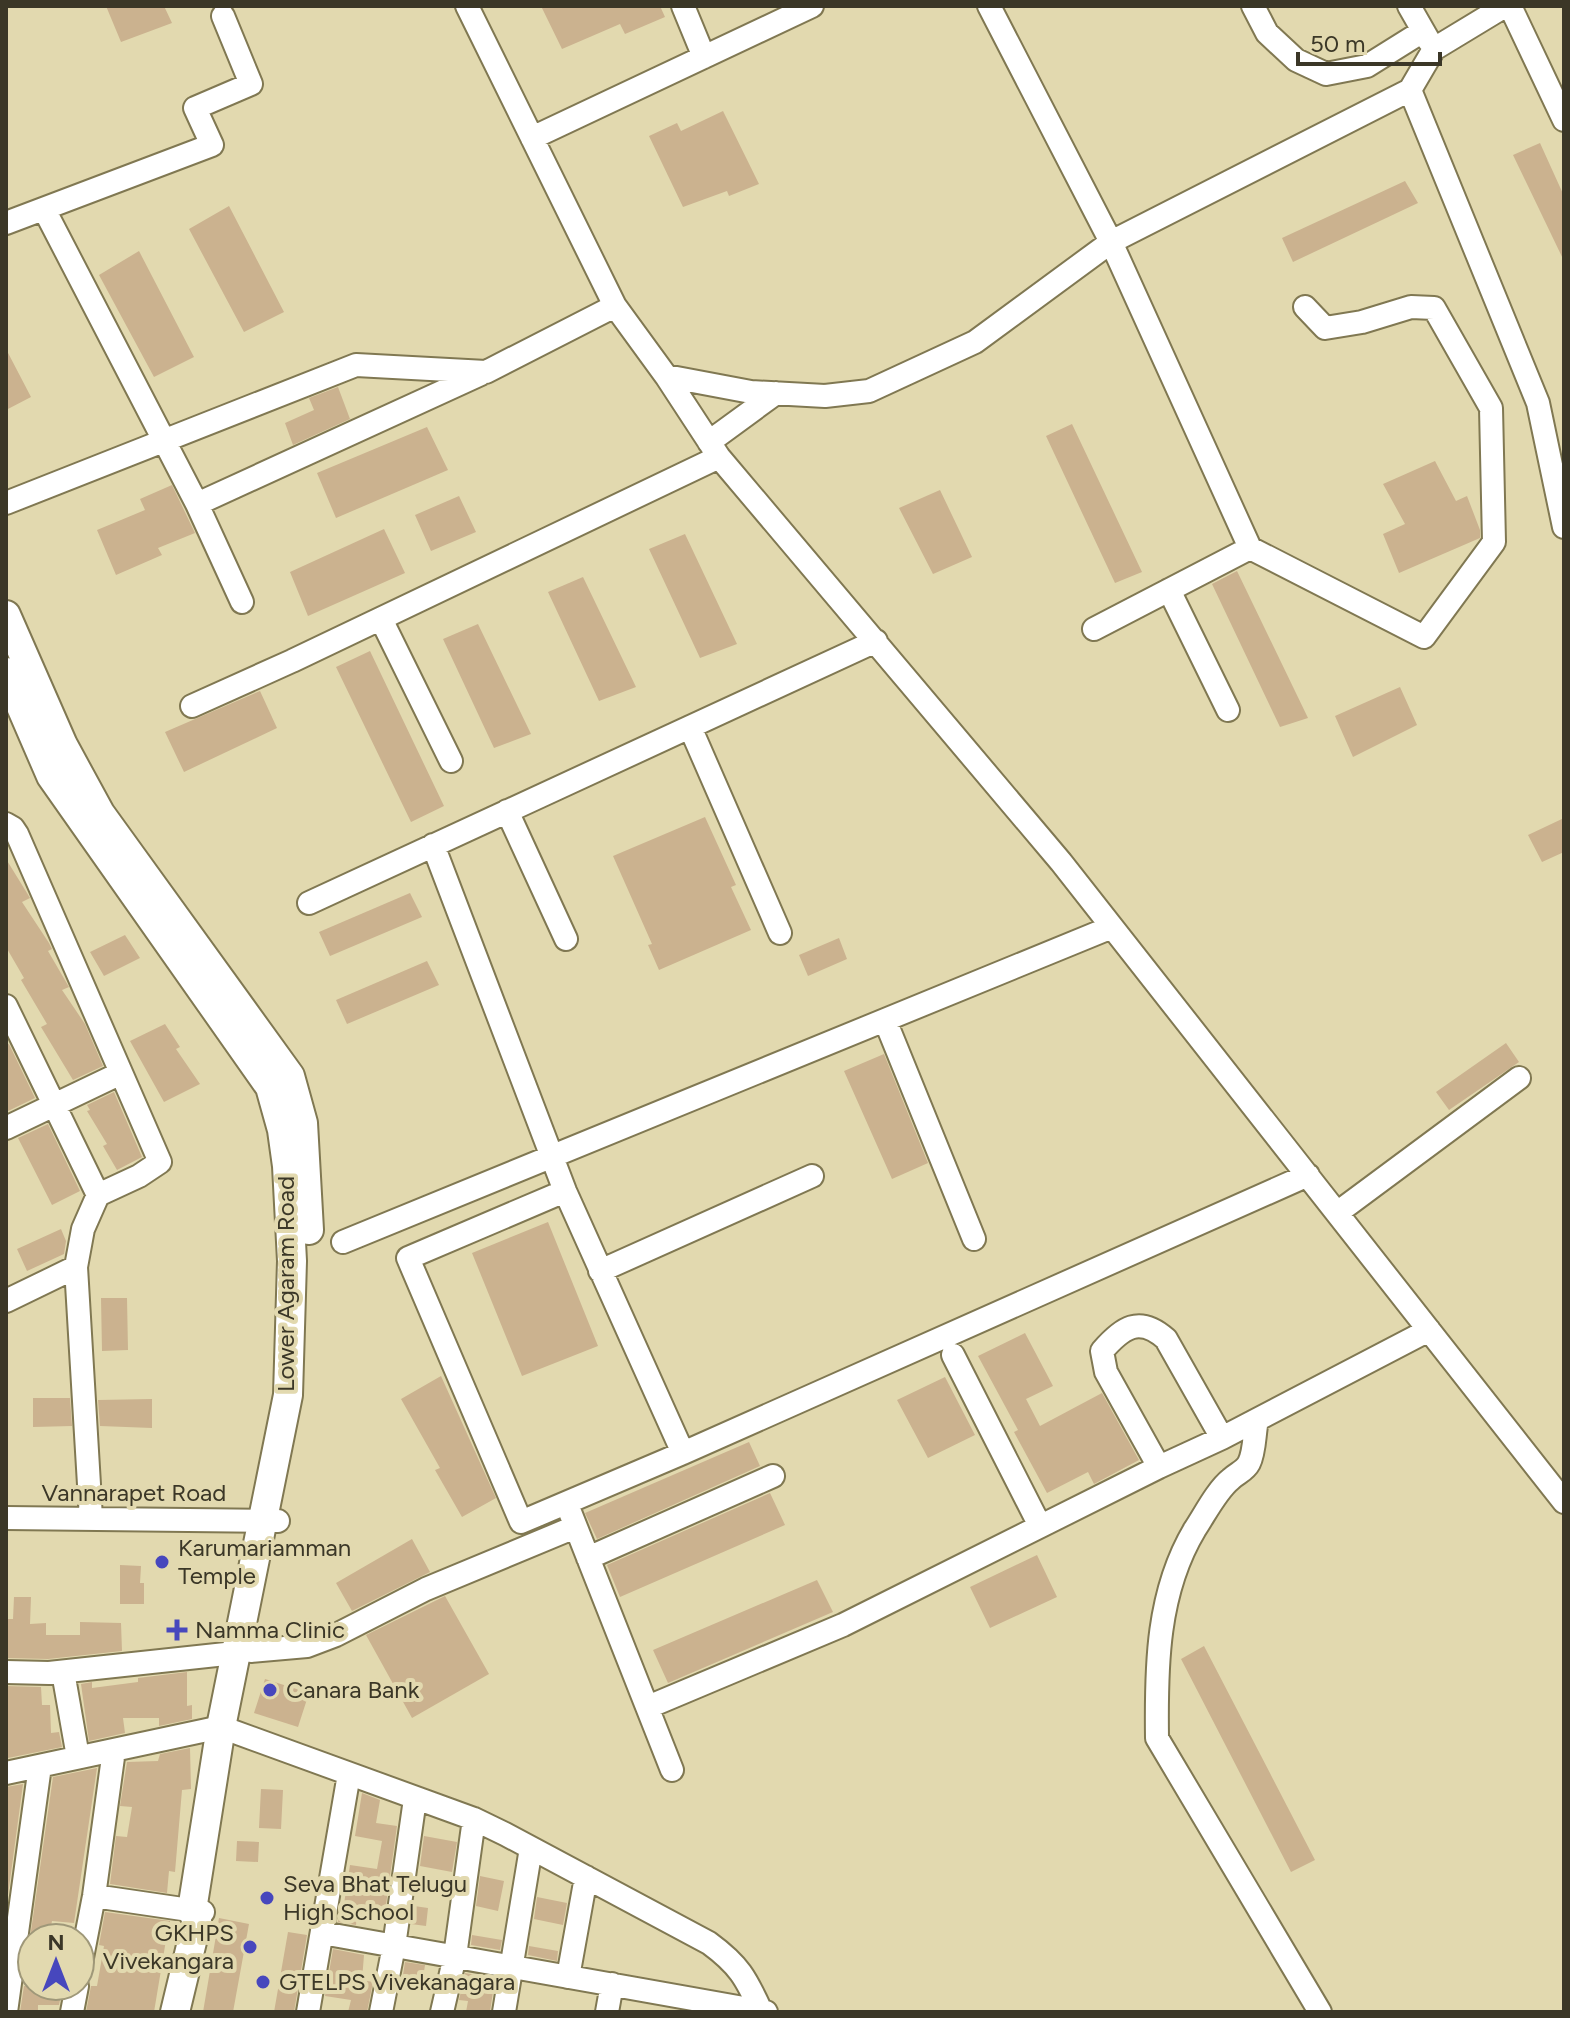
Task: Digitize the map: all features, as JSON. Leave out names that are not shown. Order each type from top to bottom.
[{"type":"main road","name":"Lower Agaram Road","points":[[6,615],[63,745],[100,813],[290,1076],[303,1123],[307,1161],[310,1317],[303,1397],[270,1520]]},
{"type":"main road","name":"Lower Agaram Road","points":[[6,672],[51,776],[270,1087],[282,1130],[287,1166],[292,1261],[288,1395],[270,1520],[228,1729],[197,1914],[175,2012]]},
{"type":"street","points":[[467,6],[615,306],[714,450],[1061,862],[1564,1502]]},
{"type":"street","points":[[683,6],[704,57]]},
{"type":"street","points":[[532,138],[812,6]]},
{"type":"street","points":[[989,6],[1111,242],[1250,548],[1424,637],[1494,542],[1491,408],[1434,308],[1411,307],[1377,318],[1325,328],[1305,307]]},
{"type":"street","points":[[1253,6],[1267,33],[1296,60],[1326,74],[1367,66],[1508,6],[1564,120]]},
{"type":"street","points":[[1409,6],[1429,40]]},
{"type":"street","points":[[6,223],[212,145],[195,108],[251,84],[223,16]]},
{"type":"street","points":[[666,376],[751,392],[825,396],[869,391],[975,342],[1111,242],[1410,90],[1429,40]]},
{"type":"street","points":[[1410,90],[1538,403],[1564,527]]},
{"type":"street","points":[[44,209],[197,504],[242,602]]},
{"type":"street","points":[[197,504],[486,372],[615,306]]},
{"type":"street","points":[[6,503],[356,365],[486,372]]},
{"type":"street","points":[[192,706],[381,619],[714,450],[776,393]]},
{"type":"street","points":[[1094,629],[1250,548]]},
{"type":"street","points":[[1169,590],[1228,710]]},
{"type":"street","points":[[381,619],[451,761]]},
{"type":"street","points":[[309,903],[876,641]]},
{"type":"street","points":[[690,727],[780,933]]},
{"type":"street","points":[[507,811],[566,939]]},
{"type":"street","points":[[6,824],[17,834],[160,1162],[139,1176],[98,1195],[83,1229],[76,1267],[91,1518]]},
{"type":"street","points":[[433,845],[565,1191],[683,1453]]},
{"type":"street","points":[[343,1242],[1112,927]]},
{"type":"street","points":[[6,1006],[98,1195]]},
{"type":"street","points":[[885,1020],[974,1239]]},
{"type":"street","points":[[6,1128],[121,1073]]},
{"type":"street","points":[[1337,1213],[1519,1078]]},
{"type":"street","points":[[565,1191],[408,1258],[521,1522],[1308,1175]]},
{"type":"street","points":[[600,1271],[812,1176]]},
{"type":"street","points":[[6,1301],[76,1267]]},
{"type":"street","points":[[1159,1467],[1106,1372],[1102,1351],[1126,1329],[1142,1325],[1166,1339],[1222,1438]]},
{"type":"street","points":[[648,1707],[843,1625],[1222,1438],[1429,1330]]},
{"type":"street","points":[[953,1355],[1040,1526]]},
{"type":"street","points":[[1257,1420],[1249,1462],[1229,1480],[1195,1530],[1176,1568],[1162,1619],[1156,1685],[1157,1738],[1320,2012]]},
{"type":"street","points":[[588,1558],[773,1476]]},
{"type":"street","points":[[567,1504],[672,1770]]},
{"type":"street","name":"Vannarapet Road","points":[[6,1518],[270,1520]]},
{"type":"street","points":[[6,1672],[63,1672],[307,1646],[336,1635],[426,1589],[575,1527]]},
{"type":"street","points":[[63,1672],[78,1757]]},
{"type":"street","points":[[6,1773],[228,1729],[474,1819],[586,1877],[709,1943],[727,1956],[744,1974],[764,2012]]},
{"type":"street","points":[[89,1922],[114,1750]]},
{"type":"street","points":[[6,2012],[40,1766]]},
{"type":"street","points":[[308,2012],[349,1774]]},
{"type":"street","points":[[381,2012],[394,1946],[415,1799]]},
{"type":"street","points":[[442,2012],[455,1956],[474,1819]]},
{"type":"street","points":[[504,2012],[531,1848]]},
{"type":"street","points":[[568,1977],[586,1877]]},
{"type":"street","points":[[94,1896],[197,1914]]},
{"type":"street","points":[[322,1933],[612,1984],[692,2005],[764,2012]]},
{"type":"street","points":[[607,2012],[612,1984]]},
{"type":"building","points":[[106,6],[164,6],[172,23],[121,42]]},
{"type":"building","points":[[541,6],[660,6],[665,17],[625,34],[620,24],[562,49]]},
{"type":"building","points":[[723,111],[759,184],[729,196],[727,191],[683,207],[649,136],[677,123],[681,131]]},
{"type":"building","points":[[1540,143],[1564,196],[1564,261],[1513,155]]},
{"type":"building","points":[[1405,181],[1418,203],[1293,262],[1282,238]]},
{"type":"building","points":[[229,206],[284,312],[244,332],[189,229]]},
{"type":"building","points":[[139,251],[194,357],[154,377],[99,275]]},
{"type":"building","points":[[6,349],[31,397],[6,410]]},
{"type":"building","points":[[338,387],[350,419],[293,445],[285,423],[314,410],[309,398]]},
{"type":"building","points":[[1072,424],[1142,572],[1115,583],[1046,436]]},
{"type":"building","points":[[427,427],[448,470],[336,518],[317,473]]},
{"type":"building","points":[[1435,461],[1456,501],[1467,496],[1480,538],[1399,573],[1383,534],[1405,524],[1383,484]]},
{"type":"building","points":[[172,485],[195,533],[158,548],[162,555],[116,575],[97,530],[145,510],[140,499]]},
{"type":"building","points":[[940,490],[972,557],[933,574],[899,508]]},
{"type":"building","points":[[459,496],[476,532],[431,551],[415,515]]},
{"type":"building","points":[[384,529],[405,573],[308,616],[290,572]]},
{"type":"building","points":[[685,534],[737,644],[700,658],[649,549]]},
{"type":"building","points":[[1237,571],[1308,718],[1280,727],[1212,584]]},
{"type":"building","points":[[583,577],[636,687],[599,701],[548,592]]},
{"type":"building","points":[[478,624],[531,734],[494,748],[443,639]]},
{"type":"building","points":[[370,651],[444,806],[411,822],[336,667]]},
{"type":"building","points":[[1400,687],[1417,725],[1353,757],[1335,716]]},
{"type":"building","points":[[260,691],[277,728],[184,772],[165,732]]},
{"type":"building","points":[[705,817],[736,885],[731,887],[751,930],[659,970],[648,945],[652,944],[613,856]]},
{"type":"building","points":[[1564,818],[1564,852],[1542,862],[1528,835]]},
{"type":"building","points":[[6,859],[30,898],[22,902],[52,949],[48,951],[69,987],[62,990],[85,1024],[103,1066],[73,1080],[41,1027],[47,1024],[6,947]]},
{"type":"building","points":[[410,893],[422,917],[330,956],[319,932]]},
{"type":"building","points":[[125,935],[140,958],[104,976],[90,952]]},
{"type":"building","points":[[839,938],[847,959],[808,976],[799,955]]},
{"type":"building","points":[[427,961],[439,985],[347,1024],[336,1000]]},
{"type":"building","points":[[165,1024],[180,1047],[176,1049],[200,1084],[164,1102],[130,1041]]},
{"type":"building","points":[[1506,1043],[1519,1062],[1449,1110],[1436,1092]]},
{"type":"building","points":[[9,1044],[35,1098],[6,1112],[6,1045]]},
{"type":"building","points":[[884,1054],[928,1163],[892,1179],[844,1071]]},
{"type":"building","points":[[114,1092],[142,1157],[117,1170],[103,1146],[107,1144],[87,1111],[90,1110],[87,1105]]},
{"type":"building","points":[[48,1124],[80,1191],[52,1205],[18,1138]]},
{"type":"building","points":[[548,1222],[598,1346],[522,1376],[472,1253]]},
{"type":"building","points":[[61,1229],[66,1241],[64,1254],[27,1271],[17,1249]]},
{"type":"building","points":[[101,1298],[127,1298],[128,1350],[102,1351]]},
{"type":"building","points":[[1025,1333],[1053,1386],[1026,1399],[1040,1426],[1102,1393],[1139,1460],[1094,1484],[1088,1472],[1047,1493],[1014,1432],[1018,1430],[978,1356]]},
{"type":"building","points":[[441,1376],[496,1498],[462,1517],[435,1470],[440,1468],[401,1399]]},
{"type":"building","points":[[945,1377],[975,1435],[928,1458],[897,1400]]},
{"type":"building","points":[[33,1398],[70,1398],[72,1426],[33,1427]]},
{"type":"building","points":[[152,1399],[152,1428],[100,1426],[98,1400]]},
{"type":"building","points":[[749,1442],[760,1466],[597,1539],[585,1513]]},
{"type":"building","points":[[770,1493],[785,1525],[620,1597],[607,1565]]},
{"type":"building","points":[[412,1539],[430,1572],[352,1611],[336,1583]]},
{"type":"building","points":[[1037,1555],[1057,1597],[990,1628],[970,1587]]},
{"type":"building","points":[[120,1565],[141,1566],[144,1604],[120,1604]]},
{"type":"building","points":[[817,1580],[833,1612],[668,1683],[653,1650]]},
{"type":"building","points":[[445,1596],[489,1674],[412,1718],[366,1635]]},
{"type":"building","points":[[14,1597],[31,1597],[30,1624],[46,1623],[46,1635],[80,1635],[80,1622],[121,1623],[122,1651],[48,1659],[6,1658],[6,1619],[13,1619]]},
{"type":"building","points":[[1204,1646],[1315,1860],[1291,1872],[1181,1659]]},
{"type":"building","points":[[187,1672],[187,1706],[192,1705],[192,1719],[159,1726],[159,1718],[123,1718],[125,1733],[89,1741],[81,1684],[92,1682],[92,1688]]},
{"type":"building","points":[[265,1679],[309,1693],[298,1727],[254,1713]]},
{"type":"building","points":[[6,1686],[41,1687],[42,1705],[50,1705],[51,1733],[59,1732],[62,1747],[8,1758]]},
{"type":"building","points":[[190,1748],[191,1789],[182,1790],[175,1872],[169,1871],[167,1893],[110,1884],[116,1836],[127,1837],[132,1807],[120,1806],[127,1762],[158,1761],[160,1754]]},
{"type":"building","points":[[97,1768],[74,1922],[32,1922],[53,1777]]},
{"type":"building","points":[[23,1784],[6,1910],[6,1787]]},
{"type":"building","points":[[261,1789],[283,1790],[281,1829],[259,1828]]},
{"type":"building","points":[[362,1793],[380,1800],[376,1823],[397,1826],[384,1919],[357,1916],[356,1925],[338,1922],[350,1865],[377,1869],[382,1841],[355,1836]]},
{"type":"building","points":[[424,1836],[457,1842],[452,1872],[420,1866]]},
{"type":"building","points":[[237,1841],[259,1842],[258,1862],[236,1861]]},
{"type":"building","points":[[480,1876],[504,1881],[498,1911],[476,1906]]},
{"type":"building","points":[[537,1897],[567,1903],[563,1925],[534,1919]]},
{"type":"building","points":[[414,1906],[428,1908],[426,1926],[411,1924]]},
{"type":"building","points":[[105,1912],[170,1921],[154,2012],[86,2012],[88,2002],[96,2002],[104,1946],[99,1945]]},
{"type":"building","points":[[219,1918],[249,1924],[233,2012],[203,2012]]},
{"type":"building","points":[[288,1932],[307,1935],[294,2012],[274,2012]]},
{"type":"building","points":[[472,1935],[502,1940],[500,1950],[471,1945]]},
{"type":"building","points":[[529,1946],[558,1951],[557,1961],[528,1955]]},
{"type":"building","points":[[333,1949],[364,1955],[362,1980],[373,1982],[367,2012],[348,2012],[351,2000],[325,1996]]},
{"type":"building","points":[[405,1962],[425,1965],[423,1978],[403,1975]]},
{"type":"building","points":[[465,1973],[495,1978],[490,2012],[466,2012],[468,2001],[459,2000]]},
{"type":"building","points":[[22,2002],[60,2002],[59,2005],[38,2005],[38,2012],[20,2012]]},
{"type":"place","name":"Karumariamman Temple","points":[[162,1562]]},
{"type":"place","name":"Namma Clinic","points":[[177,1630]]},
{"type":"place","name":"Canara Bank","points":[[270,1690]]},
{"type":"place","name":"Seva Bhat Telugu High School","points":[[267,1898]]},
{"type":"place","name":"GKHPS Vivekangara","points":[[250,1947]]},
{"type":"place","name":"GTELPS Vivekanagara","points":[[263,1982]]}]
